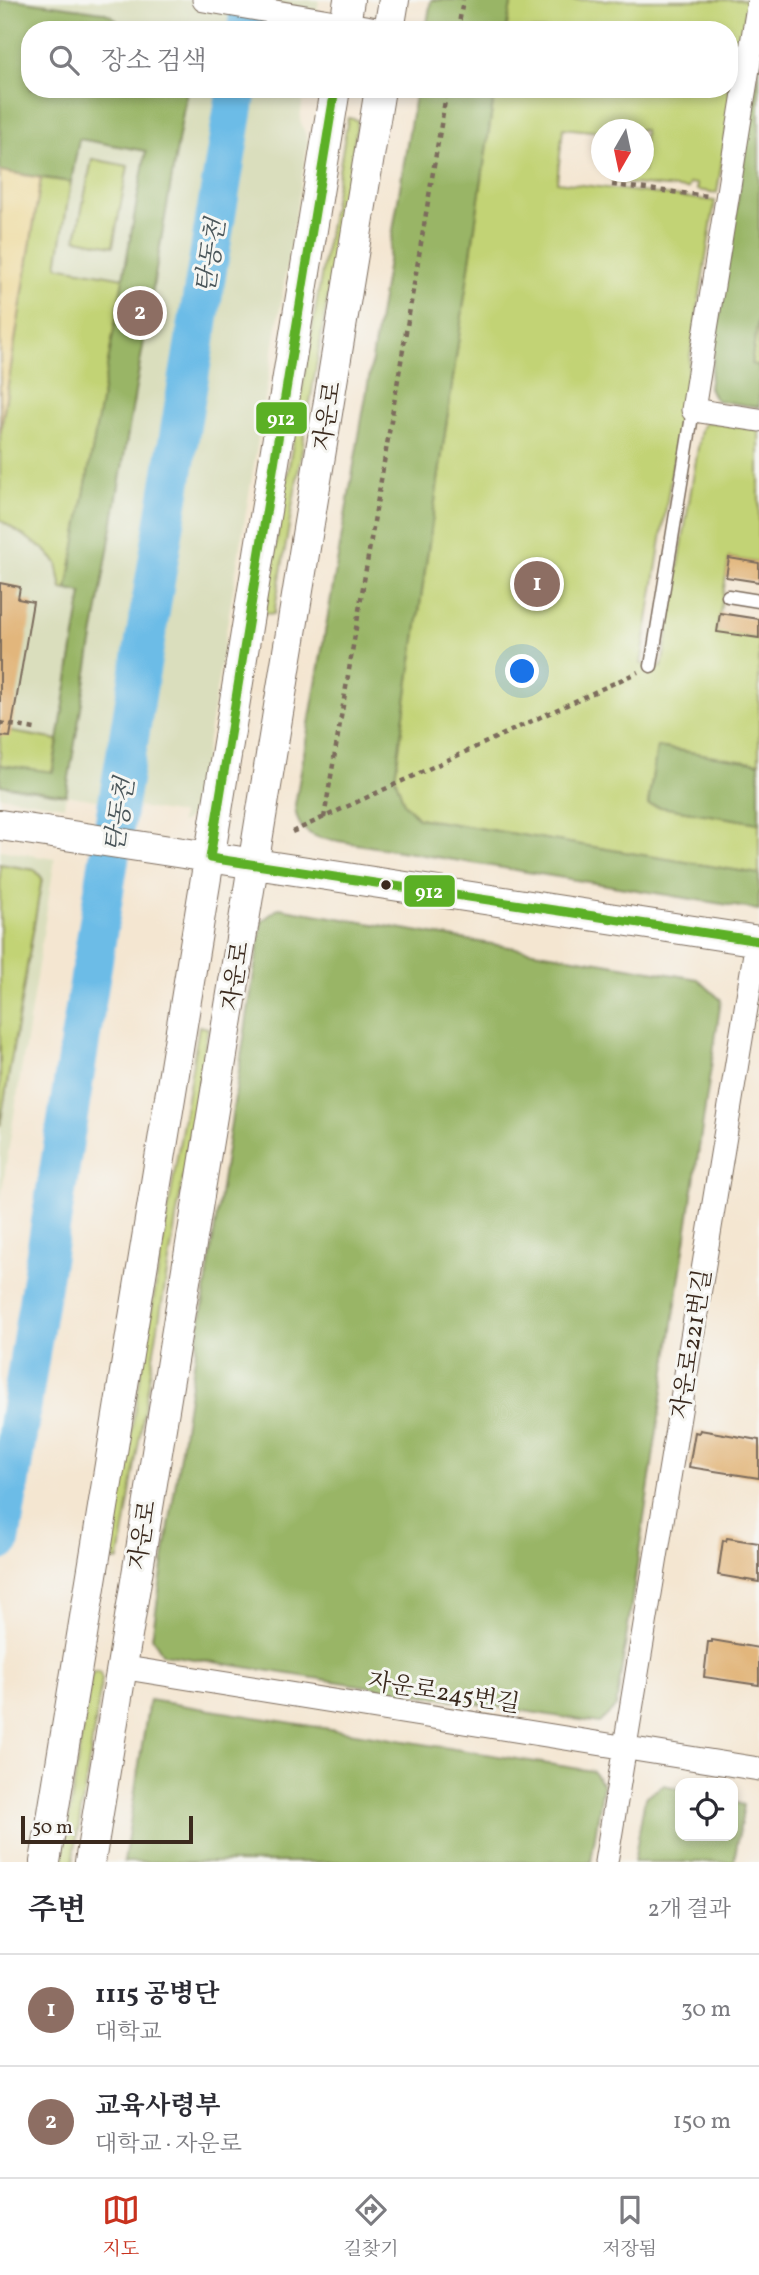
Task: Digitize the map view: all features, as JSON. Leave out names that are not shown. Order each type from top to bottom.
[{"type":"street","points":[[204,0],[310,18],[346,18]]},
{"type":"street","points":[[390,21],[394,0]]},
{"type":"street","points":[[759,0],[693,410],[759,420]]},
{"type":"street","name":"자운로","points":[[45,1862],[334,98]]},
{"type":"street","name":"자운로","points":[[90,1862],[379,98]]},
{"type":"street","name":"자운로221번길","points":[[0,825],[758,941],[606,1862]]},
{"type":"street","name":"자운로245번길","points":[[120,1667],[759,1769]]},
{"type":"lane","points":[[651,666],[693,410]]},
{"type":"lane","points":[[728,596],[759,601]]},
{"type":"path","points":[[460,21],[463,0]]},
{"type":"path","points":[[324,818],[445,98]]},
{"type":"path","points":[[612,185],[727,198]]},
{"type":"path","points":[[292,832],[651,666]]},
{"type":"path","points":[[0,723],[35,729]]},
{"type":"shaded area","points":[[0,0],[319,0],[316,21],[21,21],[21,98],[303,98],[300,120],[308,141],[194,813],[180,823],[181,814],[66,795],[64,806],[0,796]]},
{"type":"shaded area","points":[[0,850],[55,859],[0,1203]]},
{"type":"green space","points":[[0,0],[103,12],[117,21],[21,21],[21,98],[185,98],[66,795],[0,785],[0,765],[53,772],[82,593],[67,590],[146,151],[79,139],[71,182],[0,171]]},
{"type":"green space","points":[[431,0],[512,0],[508,21],[428,21]]},
{"type":"green space","points":[[512,0],[747,0],[738,58],[738,21],[508,21]]},
{"type":"green space","points":[[759,62],[759,314],[751,364],[759,366],[759,407],[719,401],[714,398],[709,387]]},
{"type":"green space","points":[[415,98],[494,98],[395,777],[404,803],[418,818],[759,874],[759,910],[320,838],[304,830],[297,817],[295,805]]},
{"type":"green space","points":[[494,98],[732,98],[717,193],[697,190],[697,184],[690,183],[688,189],[612,182],[654,182],[654,119],[591,119],[591,131],[563,128],[557,182],[715,201],[641,664],[662,667],[701,429],[704,424],[710,422],[759,430],[759,563],[729,558],[717,631],[759,638],[759,763],[657,747],[648,805],[759,823],[759,874],[418,818],[404,803],[395,777]]},
{"type":"green space","points":[[348,118],[358,120],[274,614],[264,613]]},
{"type":"green space","points":[[92,159],[128,166],[113,246],[76,239]]},
{"type":"green space","points":[[41,178],[71,182],[57,266],[124,278],[67,590],[62,589],[57,563],[44,549],[0,520],[0,435]]},
{"type":"green space","points":[[759,314],[759,366],[751,364]]},
{"type":"green space","points":[[0,730],[58,740],[52,773],[0,765]]},
{"type":"green space","points":[[657,747],[759,763],[759,823],[648,805]]},
{"type":"green space","points":[[0,864],[35,870],[42,878],[0,1126]]},
{"type":"green space","points":[[279,908],[698,979],[721,1000],[616,1707],[599,1723],[163,1654],[152,1637],[262,921]]},
{"type":"green space","points":[[199,1026],[208,1028],[119,1560],[110,1559]]},
{"type":"green space","points":[[98,1671],[102,1679],[73,1862],[62,1862],[91,1676]]},
{"type":"green space","points":[[149,1700],[592,1771],[603,1785],[591,1862],[124,1862]]},
{"type":"green space","points":[[664,1785],[675,1788],[675,1841],[738,1841],[734,1862],[634,1862],[647,1796]]},
{"type":"green space","points":[[738,1803],[744,1805],[738,1839]]},
{"type":"sand","points":[[0,171],[41,178],[0,435]]},
{"type":"building","points":[[729,558],[759,563],[759,582],[726,577]]},
{"type":"building","points":[[0,583],[20,587],[18,599],[33,602],[10,737],[0,736]]},
{"type":"building","points":[[720,613],[759,619],[759,638],[717,632]]},
{"type":"building","points":[[700,1430],[759,1440],[759,1478],[689,1467],[695,1432],[699,1433]]},
{"type":"building","points":[[727,1538],[759,1543],[759,1582],[718,1575],[723,1540],[726,1541]]},
{"type":"building","points":[[712,1640],[759,1648],[759,1685],[704,1677],[708,1642]]},
{"type":"waterway","name":"탄동천","points":[[248,21],[251,0]]},
{"type":"waterway","name":"탄동천","points":[[0,1541],[118,803],[236,98]]},
{"type":"transit line","name":"912","points":[[334,98],[210,858],[759,941]]},
{"type":"place","name":"교육사령부","points":[[140,313]]},
{"type":"place","name":"1115 공병단","points":[[537,584]]}]
